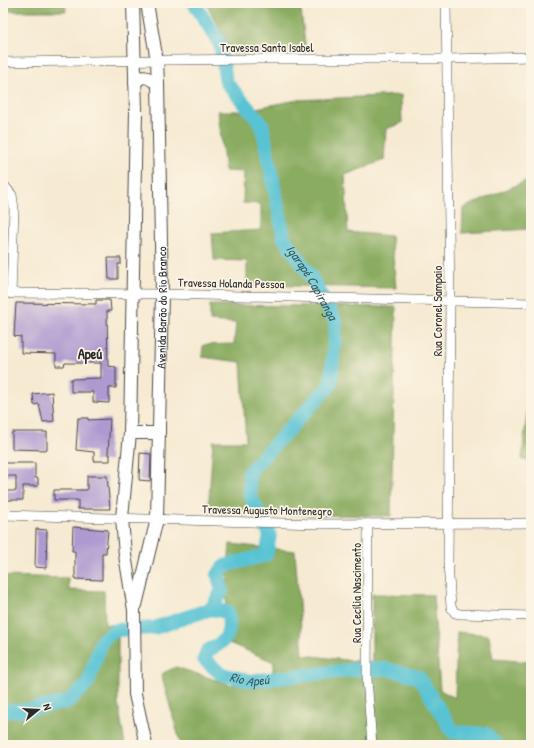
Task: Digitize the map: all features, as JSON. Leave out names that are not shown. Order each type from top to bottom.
[{"type":"main road","name":"Avenida Barão do Rio Branco","points":[[133,3],[136,83],[130,433],[122,518],[125,555],[134,614],[135,694],[146,745]]},
{"type":"main road","name":"Avenida Barão do Rio Branco","points":[[134,614],[157,519],[162,294],[157,61],[147,3]]},
{"type":"main road","points":[[136,83],[139,78],[144,77],[152,79],[158,84]]},
{"type":"main road","points":[[130,433],[159,433]]},
{"type":"street","name":"Rua Coronel Sampaio","points":[[446,3],[450,300],[448,563],[451,607],[455,613],[460,614],[531,616]]},
{"type":"street","name":"Travessa Santa Isabel","points":[[3,62],[531,57]]},
{"type":"street","points":[[3,184],[12,196],[14,209],[7,294]]},
{"type":"street","name":"Travessa Holanda Pessoa","points":[[7,294],[162,294],[531,303]]},
{"type":"street","name":"Travessa Augusto Montenegro","points":[[3,514],[277,523],[531,523]]},
{"type":"street","name":"Rua Cecília Nascimento","points":[[368,524],[367,678],[372,745]]},
{"type":"green space","points":[[3,3],[65,3],[66,11],[3,11]]},
{"type":"green space","points":[[206,3],[300,3],[306,51],[233,54]]},
{"type":"green space","points":[[401,95],[402,123],[386,129],[384,160],[345,175],[348,232],[391,236],[396,288],[247,285],[247,261],[214,260],[212,233],[261,230],[261,204],[243,203],[244,172],[225,171],[218,111],[241,111],[297,100]]},
{"type":"green space","points":[[531,179],[531,229],[462,233],[463,208]]},
{"type":"green space","points":[[210,305],[396,307],[391,516],[208,513],[213,441],[246,441],[241,362],[202,357],[203,345],[234,344],[236,323],[210,321]]},
{"type":"green space","points":[[531,381],[531,460],[522,460],[530,382]]},
{"type":"green space","points":[[230,544],[295,551],[303,655],[372,663],[372,594],[433,595],[440,690],[455,698],[457,632],[489,635],[493,659],[531,662],[531,745],[181,745],[161,674],[176,667],[231,685],[271,684],[274,662],[229,643],[226,592]]},
{"type":"green space","points":[[3,576],[68,578],[69,590],[104,591],[105,625],[118,625],[118,703],[125,745],[3,745]]},
{"type":"building","points":[[108,258],[121,258],[121,264],[118,264],[118,279],[109,279]]},
{"type":"building","points":[[96,300],[110,300],[111,311],[107,311],[108,366],[116,367],[116,388],[109,388],[109,403],[93,402],[93,392],[71,392],[71,379],[101,378],[101,363],[65,363],[64,366],[56,366],[56,354],[21,353],[21,337],[14,336],[16,303],[96,304]]},
{"type":"building","points":[[52,392],[54,421],[43,422],[39,404],[34,405],[33,394]]},
{"type":"building","points":[[78,418],[88,418],[88,420],[110,419],[108,454],[110,454],[110,461],[94,461],[94,452],[76,450]]},
{"type":"building","points":[[12,432],[47,432],[47,450],[12,449]]},
{"type":"building","points":[[140,453],[151,454],[150,481],[139,480]]},
{"type":"building","points":[[5,463],[35,463],[35,478],[38,478],[38,486],[23,486],[23,500],[3,500],[3,491],[16,491],[16,476],[5,476]]},
{"type":"building","points":[[87,476],[107,476],[110,509],[78,509],[78,500],[54,500],[54,490],[87,490]]},
{"type":"building","points":[[73,527],[108,530],[106,553],[102,553],[102,580],[75,579],[75,551],[72,551]]},
{"type":"building","points":[[36,529],[47,530],[46,568],[35,567]]},
{"type":"waterway","name":"Igarapé Capiranga","points":[[194,3],[220,44],[226,82],[262,124],[284,238],[310,275],[336,322],[331,384],[249,472],[250,495],[270,535],[266,555],[224,566],[218,575],[222,591],[211,609]]},
{"type":"waterway","name":"Rio Apeú","points":[[3,711],[27,710],[68,702],[88,683],[102,640],[116,630],[154,628],[211,609],[228,612],[229,627],[224,640],[207,651],[204,659],[221,674],[251,681],[360,669],[387,669],[419,677],[453,732],[486,734],[496,745]]},
{"type":"district","name":"Apeú","points":[[90,353]]}]
